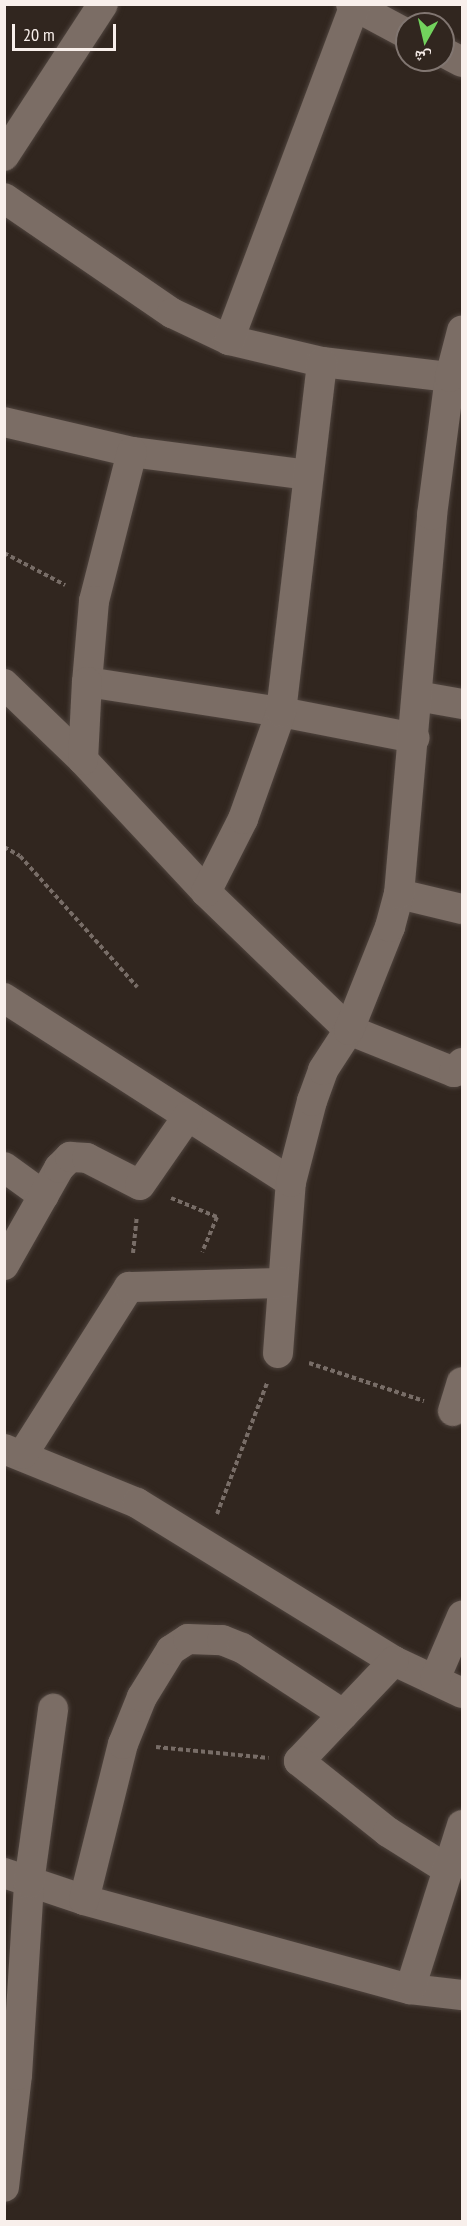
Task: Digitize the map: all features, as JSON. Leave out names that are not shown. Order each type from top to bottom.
[{"type":"street","points":[[229,340],[352,6],[395,28]]},
{"type":"street","points":[[7,146],[96,8]]},
{"type":"street","points":[[4,198],[172,313],[229,340],[322,362],[456,381]]},
{"type":"street","points":[[278,1353],[291,1182],[323,1070],[349,1030],[390,927],[399,894],[416,738],[424,593],[462,331]]},
{"type":"street","points":[[206,892],[243,819],[281,712],[322,362]]},
{"type":"street","points":[[4,422],[132,452],[308,475]]},
{"type":"street","points":[[83,760],[94,601],[132,452]]},
{"type":"street","points":[[87,682],[281,712],[416,738]]},
{"type":"street","points":[[4,684],[83,760],[206,892],[349,1030],[454,1072],[462,1063]]},
{"type":"street","points":[[417,696],[462,704]]},
{"type":"street","points":[[399,894],[462,909]]},
{"type":"street","points":[[4,998],[291,1182]]},
{"type":"street","points":[[4,1265],[44,1196],[70,1157],[87,1158],[140,1185],[188,1116]]},
{"type":"street","points":[[4,1167],[44,1196]]},
{"type":"street","points":[[283,1282],[129,1287],[14,1451],[137,1503],[394,1661],[462,1694]]},
{"type":"street","points":[[453,1411],[462,1382]]},
{"type":"street","points":[[435,1679],[462,1616]]},
{"type":"street","points":[[84,1900],[123,1744],[157,1671],[171,1650],[188,1639],[207,1637],[242,1648],[342,1714]]},
{"type":"street","points":[[394,1661],[298,1761],[388,1833],[447,1869]]},
{"type":"street","points":[[4,2187],[11,2074],[17,1878],[53,1708]]},
{"type":"street","points":[[410,1989],[462,1825]]},
{"type":"street","points":[[17,1878],[84,1900],[410,1989],[462,1995]]},
{"type":"path","points":[[4,553],[94,601]]},
{"type":"path","points":[[4,847],[20,856],[137,987]]},
{"type":"path","points":[[129,1287],[140,1185],[217,1217],[188,1284]]},
{"type":"path","points":[[205,1545],[278,1353],[453,1411]]},
{"type":"path","points":[[123,1744],[298,1761]]}]
